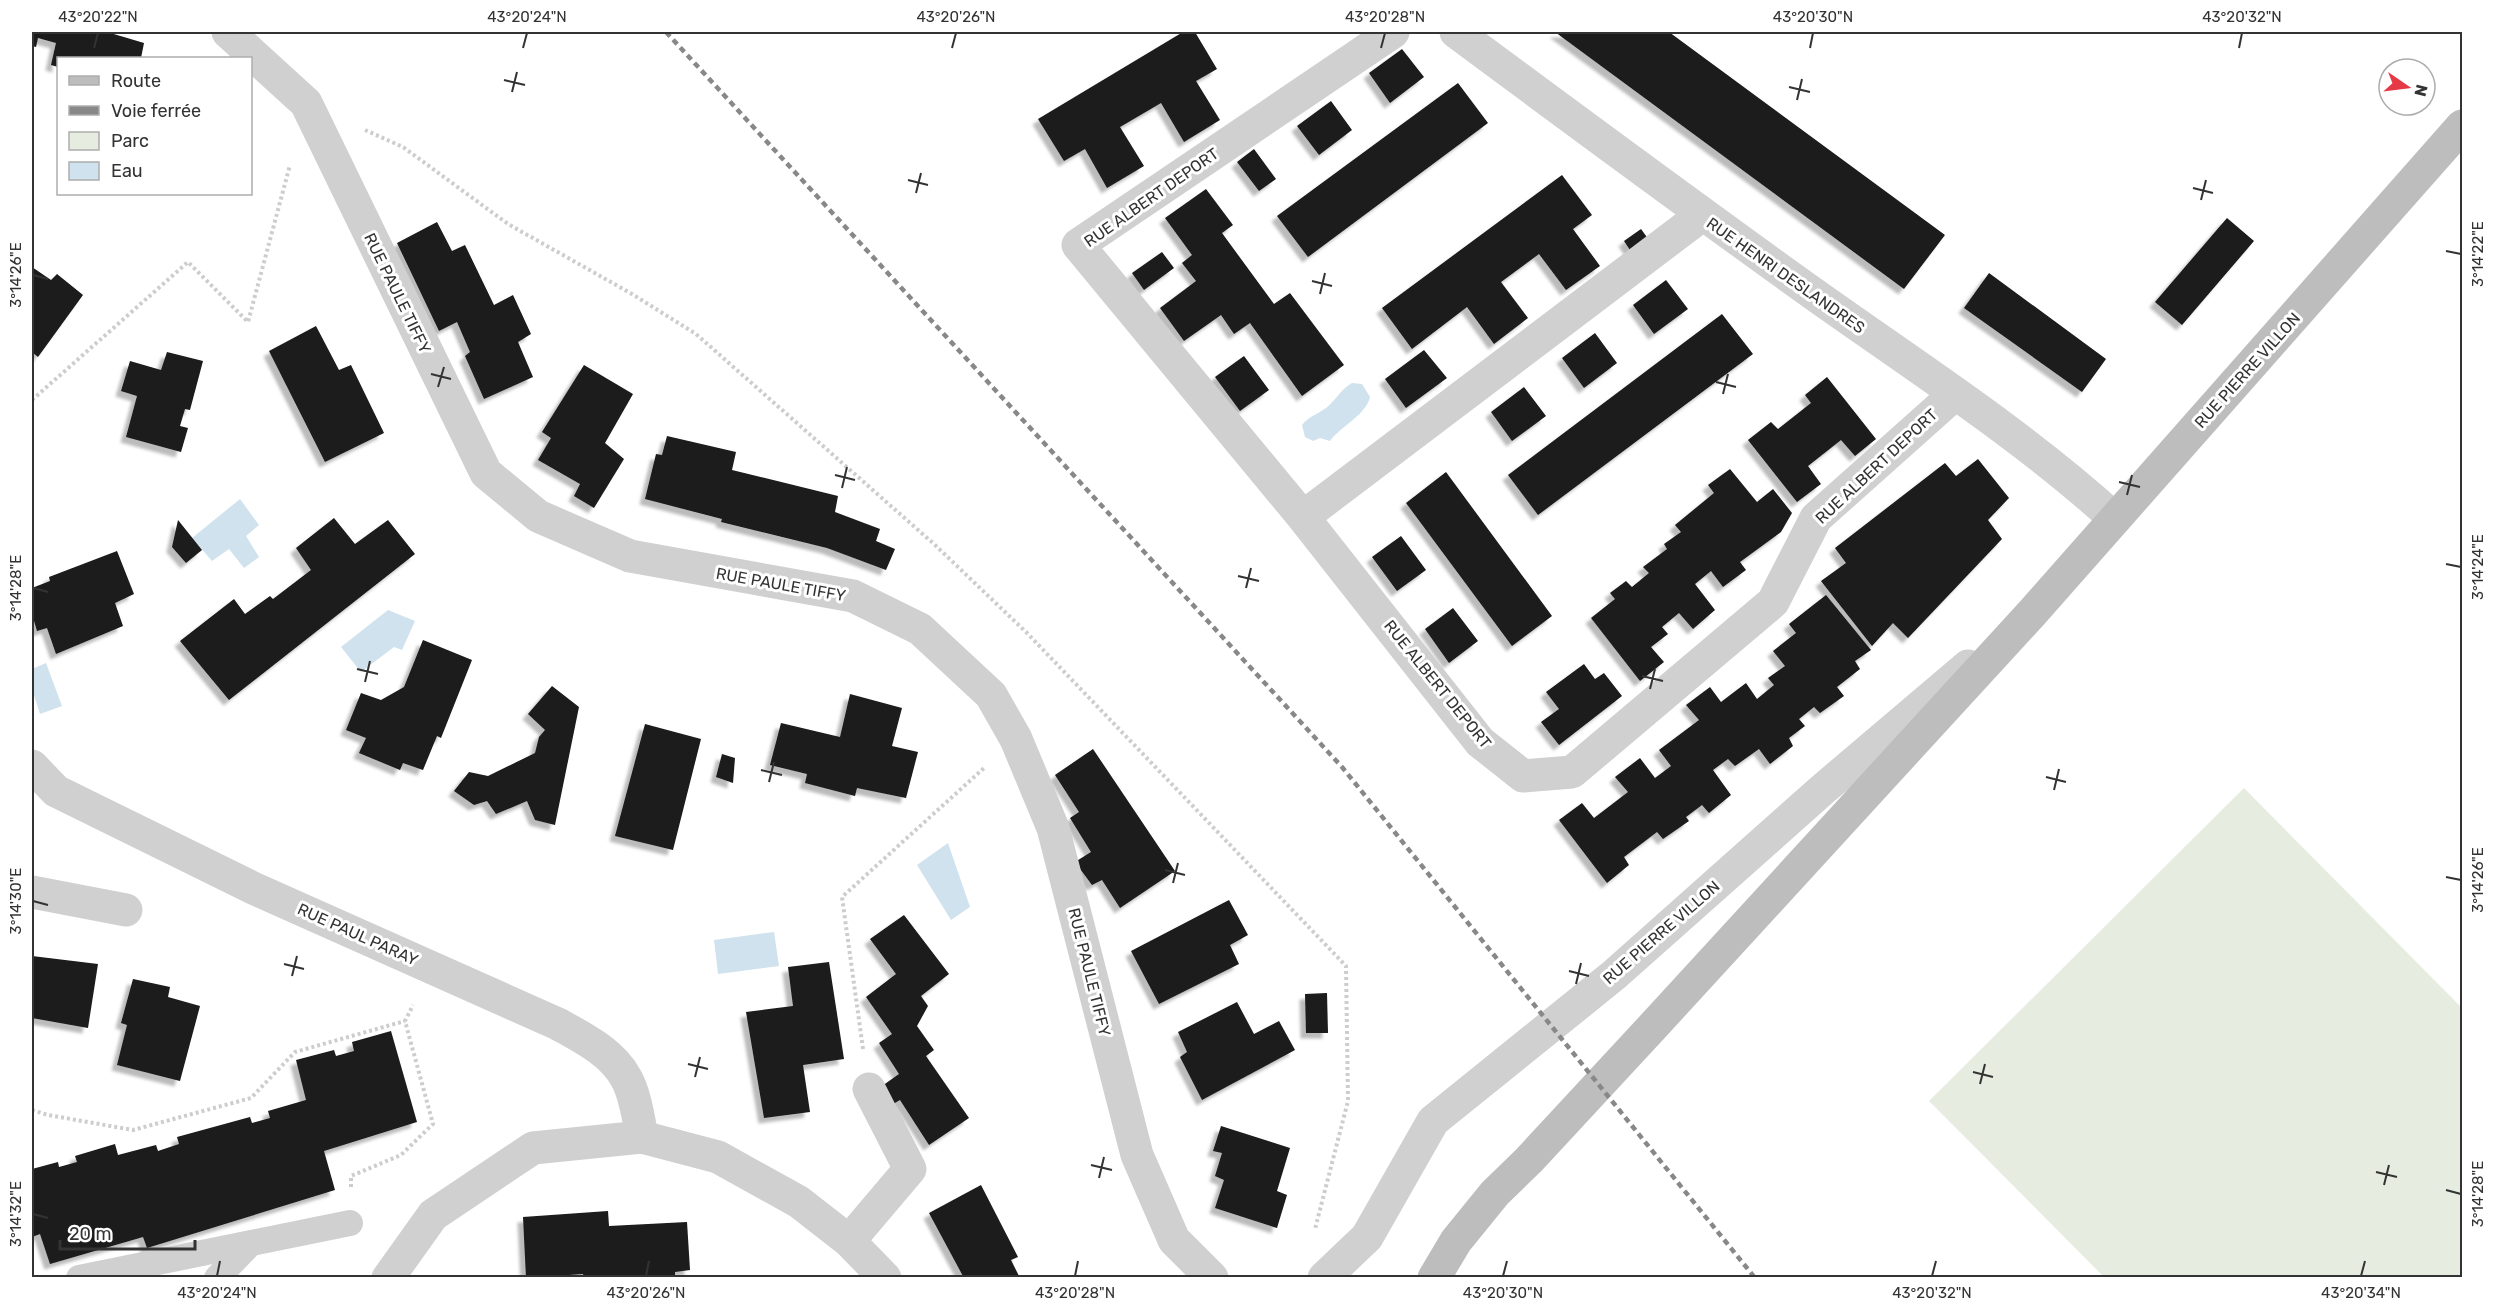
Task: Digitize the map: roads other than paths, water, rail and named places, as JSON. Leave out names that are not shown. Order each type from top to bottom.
[{"type":"street","name":"RUE PAULE TIFFY","points":[[228,32],[306,104],[486,474],[538,516],[630,556],[853,596],[920,630],[991,694],[1016,739],[1053,828],[1137,1155],[1174,1240],[1212,1278]]},
{"type":"street","name":"RUE ALBERT DEPORT","points":[[1393,32],[1078,245],[1303,517],[1480,742],[1522,776],[1572,772],[1773,602],[1816,518],[1954,394]]},
{"type":"street","name":"RUE HENRI DESLANDRES","points":[[1456,32],[1702,215],[2078,485],[2115,519]]},
{"type":"street","name":"RUE PIERRE VILLON","points":[[1434,1278],[1456,1241],[1495,1193],[1529,1160],[1656,1023],[2032,613],[2463,126]]},
{"type":"street","points":[[1303,517],[1702,215]]},
{"type":"street","name":"RUE PIERRE VILLON","points":[[1324,1278],[1367,1238],[1433,1121],[1614,975],[1822,790],[2032,613]]},
{"type":"street","name":"RUE PAUL PARAY","points":[[32,766],[56,791],[253,888],[558,1024],[593,1044],[611,1059],[627,1079],[642,1137]]},
{"type":"street","points":[[32,892],[126,910]]},
{"type":"street","points":[[849,1240],[910,1169],[869,1089]]},
{"type":"street","points":[[388,1278],[433,1215],[533,1148],[642,1137],[718,1157],[799,1202],[849,1240],[885,1278]]},
{"type":"lane","points":[[80,1278],[350,1223]]},
{"type":"lane","points":[[217,1278],[249,1245]]},
{"type":"water","points":[[1352,383],[1362,384],[1370,397],[1364,409],[1330,441],[1320,438],[1313,441],[1305,437],[1302,425],[1326,408]]},
{"type":"water","points":[[240,499],[259,525],[246,536],[259,557],[244,568],[229,549],[212,561],[192,538]]},
{"type":"water","points":[[388,610],[415,621],[402,650],[394,647],[361,672],[341,647]]},
{"type":"water","points":[[46,663],[62,706],[40,714],[32,689],[32,669]]},
{"type":"water","points":[[948,843],[970,907],[951,920],[917,865]]},
{"type":"water","points":[[774,932],[779,966],[718,974],[714,940]]},
{"type":"railway","points":[[666,32],[1342,767],[1755,1278]]}]
